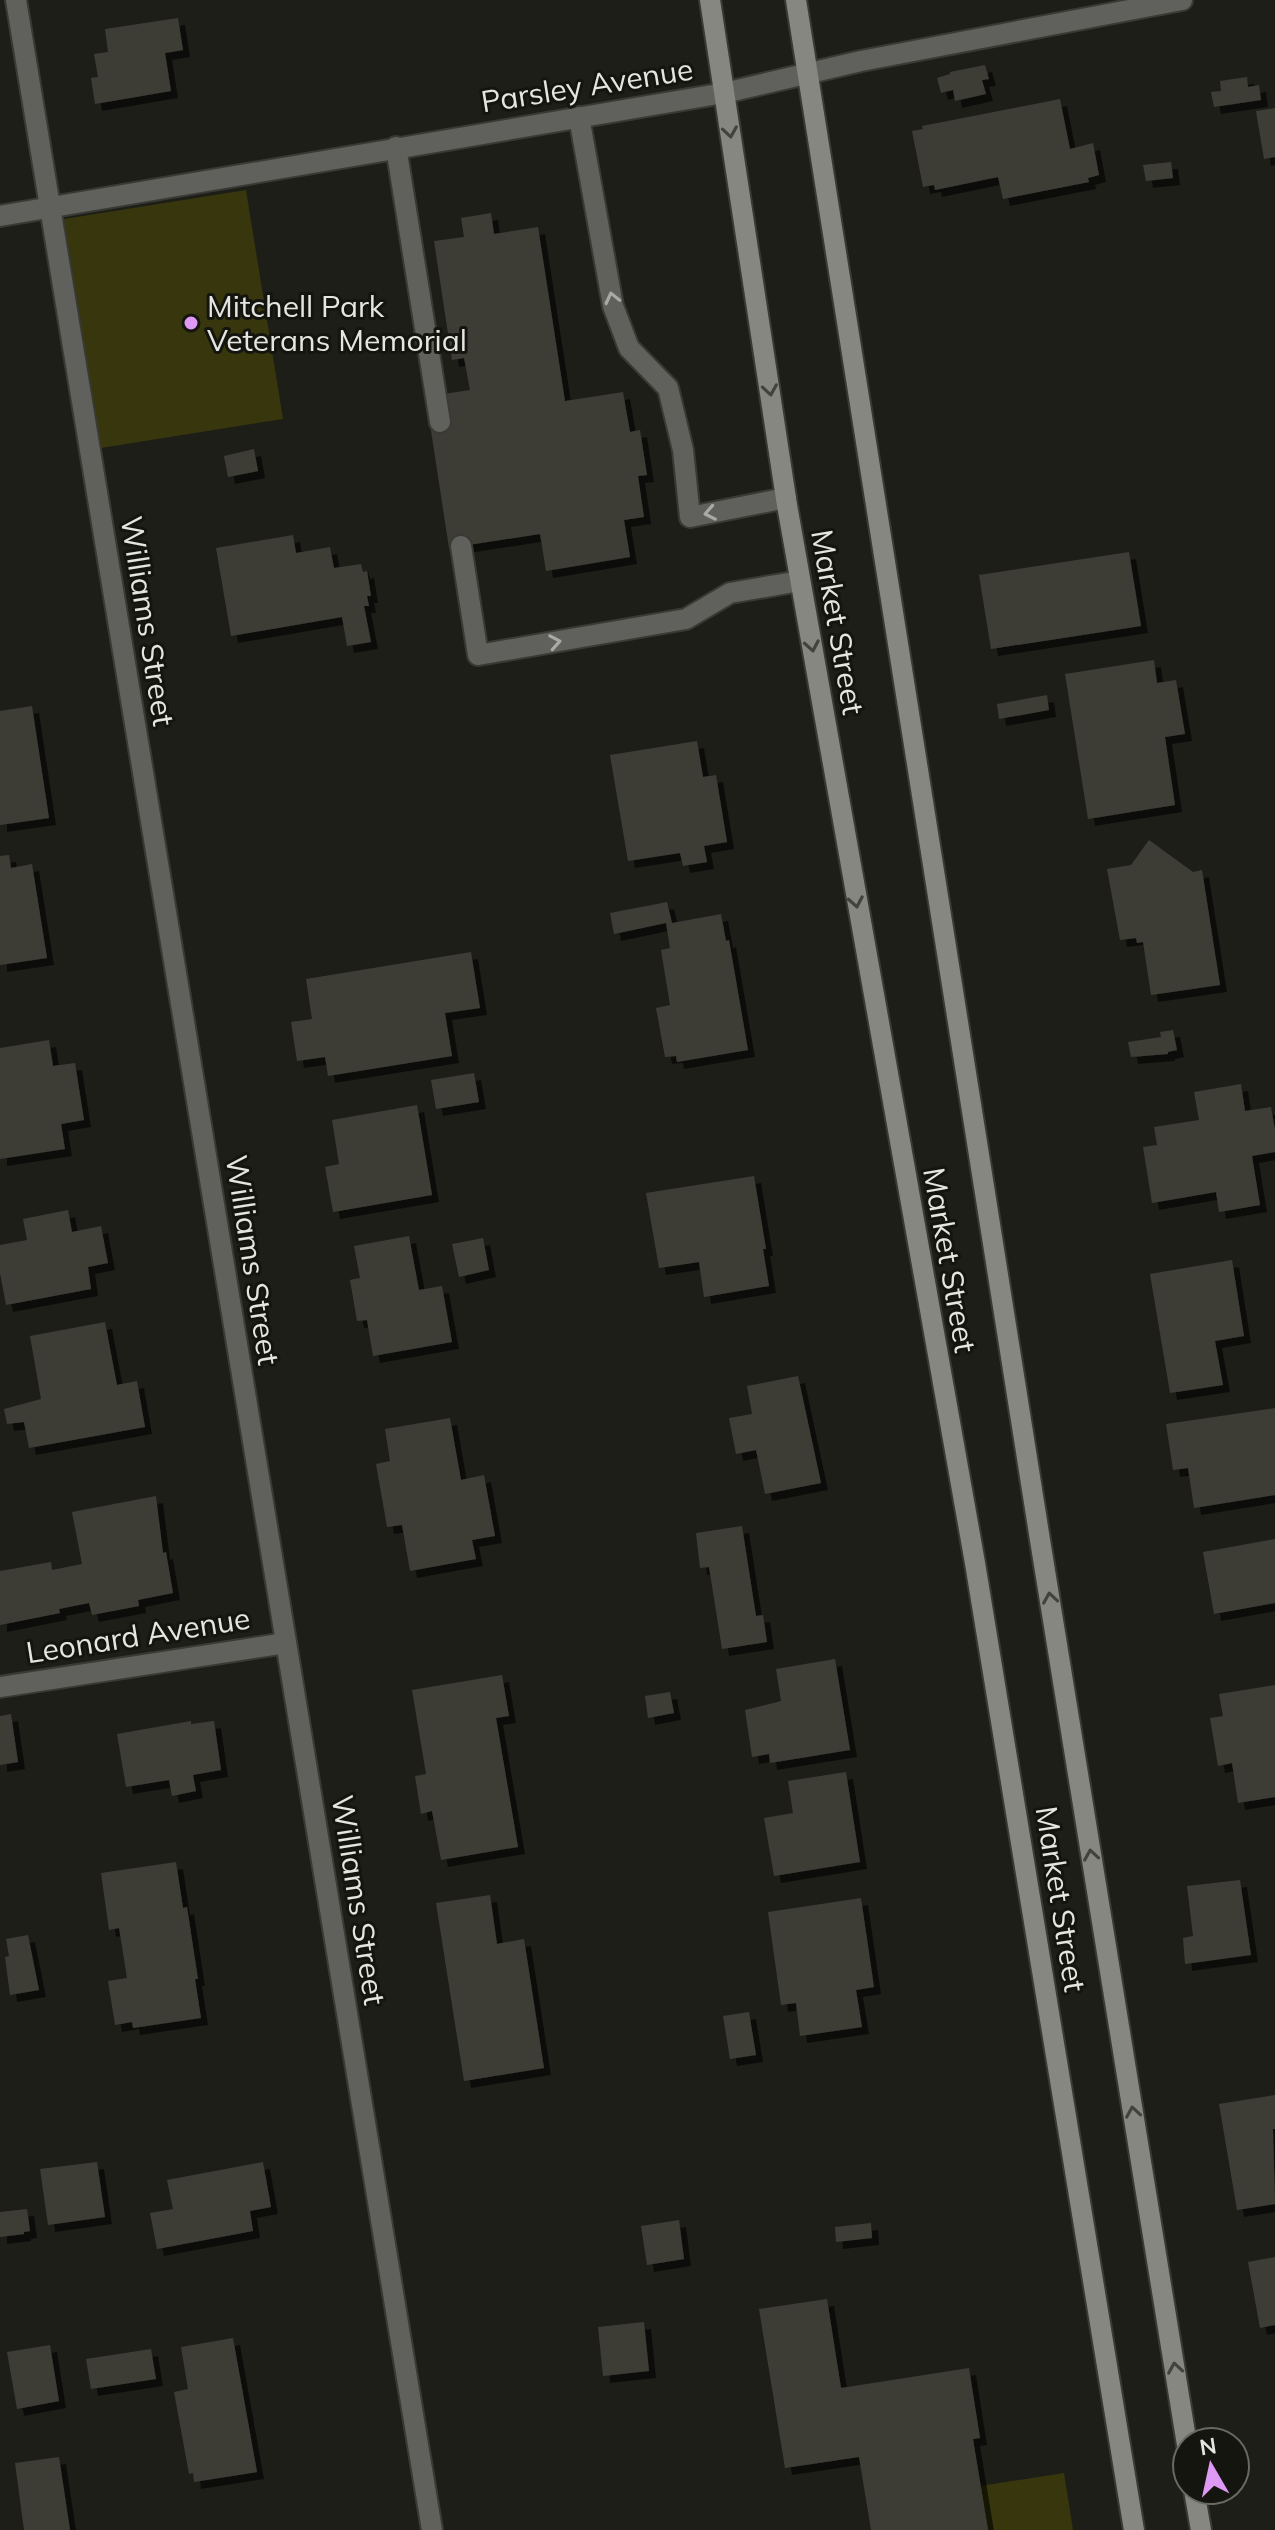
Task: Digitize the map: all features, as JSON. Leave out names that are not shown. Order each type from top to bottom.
[{"type":"street","name":"Williams Street","points":[[16,0],[432,2530]]},
{"type":"street","name":"Market Street","points":[[710,0],[786,498],[975,1563],[1134,2530]]},
{"type":"street","name":"Market Street","points":[[796,0],[1184,2426]]},
{"type":"street","name":"Parsley Avenue","points":[[0,216],[724,93],[861,61],[1182,0]]},
{"type":"street","points":[[579,117],[613,306],[629,348],[668,388],[683,450],[690,517],[786,498]]},
{"type":"street","points":[[396,147],[440,422]]},
{"type":"street","points":[[461,546],[478,655],[686,619],[730,593],[800,581]]},
{"type":"street","name":"Leonard Avenue","points":[[0,1687],[286,1643]]},
{"type":"street","points":[[1197,2506],[1201,2530]]},
{"type":"shaded area","points":[[246,190],[283,419],[101,448],[64,219]]},
{"type":"shaded area","points":[[1064,2473],[1073,2530],[987,2530],[980,2486]]},
{"type":"building","points":[[178,18],[183,50],[165,53],[171,91],[95,104],[91,78],[98,77],[94,54],[108,52],[105,29]]},
{"type":"building","points":[[985,65],[989,79],[982,80],[986,94],[955,101],[953,90],[941,93],[937,78]]},
{"type":"building","points":[[1247,77],[1248,87],[1259,85],[1261,100],[1214,107],[1211,92],[1221,91],[1220,81]]},
{"type":"building","points":[[1060,99],[1070,149],[1093,143],[1099,175],[1088,178],[1089,182],[1003,199],[998,177],[935,190],[934,185],[923,187],[912,131],[923,129],[922,126]]},
{"type":"building","points":[[1275,108],[1275,157],[1264,159],[1256,111]]},
{"type":"building","points":[[1171,162],[1173,178],[1146,181],[1143,165]]},
{"type":"building","points":[[491,213],[494,234],[538,227],[565,401],[623,392],[630,432],[640,430],[647,475],[638,476],[644,517],[624,520],[630,557],[546,571],[540,534],[449,548],[430,424],[447,421],[444,394],[470,390],[464,358],[452,360],[434,241],[464,237],[461,218]]},
{"type":"building","points":[[254,449],[258,471],[228,477],[224,456]]},
{"type":"building","points":[[293,535],[296,553],[330,547],[334,568],[361,564],[363,572],[367,571],[371,596],[367,596],[369,606],[364,606],[371,642],[347,646],[342,617],[231,636],[216,548]]},
{"type":"building","points":[[1129,552],[1141,626],[991,649],[979,575]]},
{"type":"building","points":[[1154,660],[1157,683],[1176,680],[1185,734],[1165,737],[1175,805],[1088,819],[1065,674]]},
{"type":"building","points":[[1047,695],[1049,710],[999,719],[997,704]]},
{"type":"building","points":[[32,706],[49,818],[0,825],[0,711]]},
{"type":"building","points":[[697,741],[703,777],[716,775],[727,842],[704,846],[707,862],[683,866],[680,853],[628,861],[610,755]]},
{"type":"building","points":[[1149,840],[1193,872],[1202,870],[1220,985],[1151,995],[1143,942],[1137,943],[1136,938],[1120,940],[1107,869],[1131,865]]},
{"type":"building","points":[[9,855],[11,868],[32,864],[47,958],[0,965],[0,856]]},
{"type":"building","points":[[667,902],[672,923],[721,914],[726,941],[729,940],[748,1050],[677,1062],[676,1056],[665,1057],[656,1008],[670,1005],[661,950],[670,948],[666,923],[614,934],[610,913]]},
{"type":"building","points":[[471,952],[480,1008],[445,1013],[452,1056],[328,1076],[325,1057],[297,1061],[291,1022],[312,1019],[306,979]]},
{"type":"building","points":[[1173,1030],[1177,1050],[1168,1054],[1131,1057],[1128,1042],[1161,1037],[1160,1032]]},
{"type":"building","points":[[49,1040],[53,1066],[75,1063],[84,1120],[61,1124],[65,1149],[0,1159],[0,1048]]},
{"type":"building","points":[[474,1073],[479,1102],[436,1109],[431,1080]]},
{"type":"building","points":[[1241,1084],[1245,1111],[1271,1107],[1275,1130],[1275,1152],[1252,1156],[1260,1205],[1219,1212],[1216,1192],[1152,1203],[1143,1147],[1157,1145],[1154,1127],[1199,1120],[1194,1092]]},
{"type":"building","points":[[417,1105],[432,1195],[333,1212],[325,1167],[339,1164],[332,1120]]},
{"type":"building","points":[[754,1176],[769,1286],[704,1297],[699,1262],[659,1268],[646,1193]]},
{"type":"building","points":[[68,1210],[72,1232],[101,1226],[108,1263],[88,1267],[91,1289],[6,1305],[0,1273],[0,1245],[27,1240],[23,1219]]},
{"type":"building","points":[[409,1236],[419,1290],[442,1286],[452,1342],[373,1356],[367,1320],[357,1321],[350,1280],[360,1278],[354,1246]]},
{"type":"building","points":[[483,1238],[489,1270],[459,1277],[452,1244]]},
{"type":"building","points":[[1232,1260],[1244,1336],[1215,1341],[1223,1385],[1170,1393],[1150,1274]]},
{"type":"building","points":[[105,1322],[117,1385],[137,1381],[145,1427],[29,1448],[24,1422],[7,1424],[4,1409],[41,1399],[30,1336]]},
{"type":"building","points":[[798,1376],[821,1483],[765,1494],[756,1450],[736,1454],[729,1418],[752,1414],[747,1386]]},
{"type":"building","points":[[1275,1408],[1275,1495],[1194,1508],[1188,1468],[1173,1470],[1166,1424]]},
{"type":"building","points":[[450,1418],[461,1480],[484,1475],[495,1536],[472,1540],[476,1559],[410,1571],[402,1525],[387,1527],[376,1464],[390,1461],[385,1429]]},
{"type":"building","points":[[156,1496],[163,1553],[166,1552],[173,1593],[138,1600],[139,1606],[92,1615],[89,1603],[59,1609],[60,1613],[0,1625],[0,1571],[51,1562],[52,1570],[82,1564],[72,1512]]},
{"type":"building","points":[[742,1526],[756,1616],[763,1615],[767,1642],[722,1649],[709,1567],[700,1568],[696,1533]]},
{"type":"building","points":[[1275,1539],[1275,1603],[1214,1614],[1203,1552]]},
{"type":"building","points":[[835,1659],[850,1750],[770,1763],[769,1754],[752,1757],[745,1710],[781,1701],[776,1669]]},
{"type":"building","points":[[502,1675],[509,1716],[496,1718],[518,1847],[441,1860],[432,1811],[421,1814],[415,1776],[426,1774],[412,1690]]},
{"type":"building","points":[[1275,1685],[1275,1797],[1238,1803],[1232,1763],[1218,1766],[1210,1718],[1223,1716],[1219,1694]]},
{"type":"building","points":[[670,1692],[674,1713],[648,1718],[645,1696]]},
{"type":"building","points":[[11,1714],[18,1762],[0,1765],[0,1716]]},
{"type":"building","points":[[191,1721],[191,1724],[214,1721],[221,1770],[193,1775],[196,1791],[172,1796],[169,1780],[126,1787],[117,1734]]},
{"type":"building","points":[[846,1772],[860,1862],[774,1876],[764,1818],[793,1813],[788,1781]]},
{"type":"building","points":[[176,1862],[183,1908],[187,1907],[201,2018],[133,2028],[132,2022],[115,2025],[108,1981],[127,1978],[119,1928],[109,1930],[101,1873]]},
{"type":"building","points":[[1240,1880],[1251,1955],[1185,1964],[1183,1938],[1193,1936],[1187,1886]]},
{"type":"building","points":[[490,1895],[497,1944],[524,1939],[544,2068],[464,2081],[436,1903]]},
{"type":"building","points":[[861,1898],[874,1987],[856,1990],[862,2027],[800,2036],[796,2003],[781,2005],[768,1912]]},
{"type":"building","points":[[28,1935],[39,1990],[10,1995],[6,1939]]},
{"type":"building","points":[[749,2012],[756,2055],[730,2059],[723,2016]]},
{"type":"building","points":[[1275,2095],[1275,2204],[1237,2210],[1219,2104]]},
{"type":"building","points":[[97,2162],[105,2217],[48,2225],[40,2169]]},
{"type":"building","points":[[263,2162],[271,2207],[250,2211],[253,2231],[157,2249],[150,2213],[173,2209],[167,2180]]},
{"type":"building","points":[[27,2209],[30,2231],[0,2237],[0,2212]]},
{"type":"building","points":[[679,2220],[684,2259],[647,2265],[641,2226]]},
{"type":"building","points":[[871,2223],[872,2238],[836,2242],[835,2227]]},
{"type":"building","points":[[1275,2257],[1275,2325],[1260,2328],[1248,2262]]},
{"type":"building","points":[[827,2299],[841,2388],[969,2368],[980,2438],[973,2439],[988,2530],[871,2530],[859,2457],[785,2468],[759,2309]]},
{"type":"building","points":[[644,2322],[649,2371],[603,2376],[598,2327]]},
{"type":"building","points":[[233,2338],[257,2472],[194,2482],[193,2473],[189,2474],[174,2392],[188,2389],[181,2347]]},
{"type":"building","points":[[50,2345],[59,2401],[17,2409],[7,2352]]},
{"type":"building","points":[[151,2349],[156,2379],[91,2389],[86,2359]]},
{"type":"building","points":[[59,2457],[70,2530],[24,2530],[15,2463]]},
{"type":"place","name":"Mitchell Park Veterans Memorial","points":[[191,323]]}]
